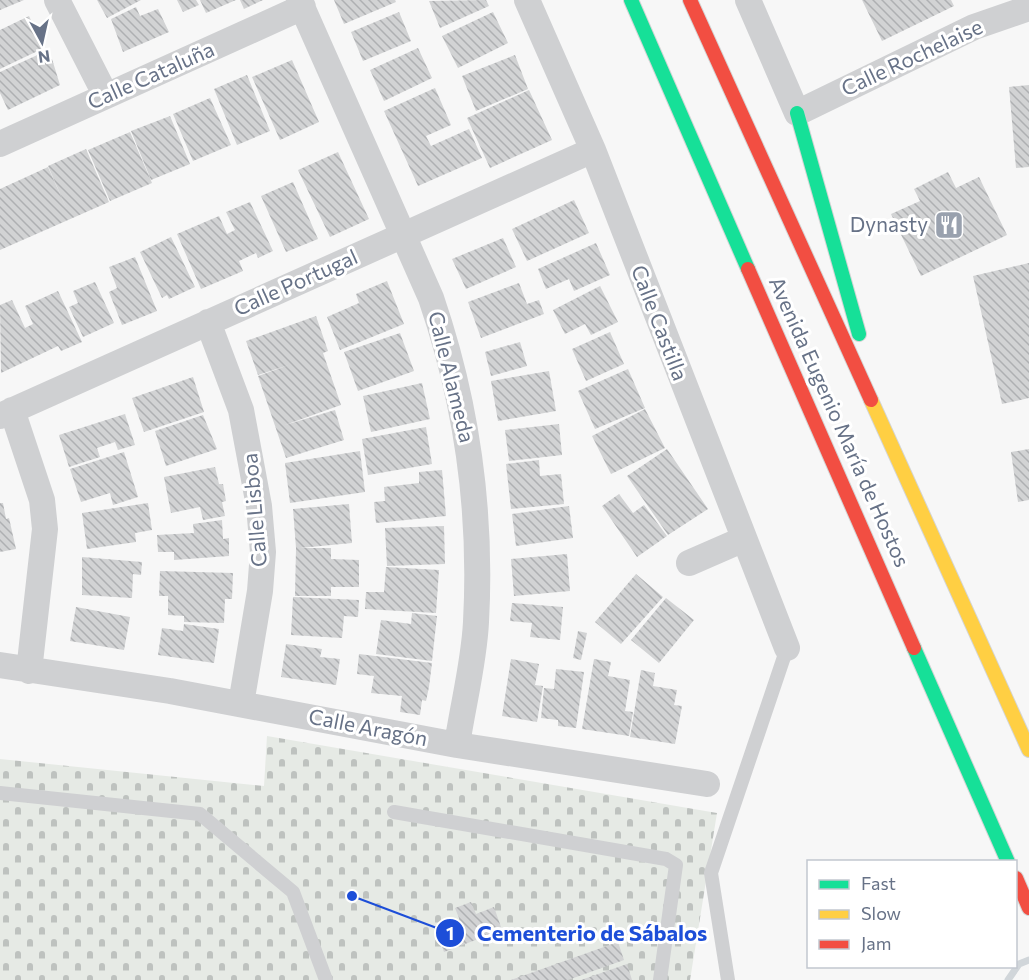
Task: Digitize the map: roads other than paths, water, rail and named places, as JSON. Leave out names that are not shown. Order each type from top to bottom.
[{"type":"highway","name":"Avenida Eugenio María de Hostos","points":[[632,0],[1008,860]]},
{"type":"highway","name":"Avenida Eugenio María de Hostos","points":[[690,0],[1029,750]]},
{"type":"highway","points":[[797,113],[888,440]]},
{"type":"highway","points":[[1017,880],[1029,908]]},
{"type":"street","points":[[57,0],[106,96]]},
{"type":"street","name":"Calle Castilla","points":[[527,0],[593,150],[787,648]]},
{"type":"street","points":[[748,0],[797,113]]},
{"type":"street","name":"Calle Cataluña","points":[[0,144],[301,4]]},
{"type":"street","name":"Calle Alameda","points":[[301,4],[431,298],[448,346],[462,404],[476,508],[476,624],[457,745]]},
{"type":"street","name":"Calle Rochelaise","points":[[797,113],[1016,7]]},
{"type":"street","name":"Calle Portugal","points":[[6,413],[593,150]]},
{"type":"street","name":"Calle Lisboa","points":[[208,322],[242,410],[259,506],[262,552],[260,591],[241,704]]},
{"type":"street","points":[[6,413],[42,500],[45,528],[29,671]]},
{"type":"street","points":[[689,563],[744,539]]},
{"type":"street","name":"Calle Aragón","points":[[0,665],[241,704],[457,745],[707,784]]},
{"type":"lane","points":[[728,980],[711,873],[787,648]]},
{"type":"lane","points":[[0,793],[200,814],[293,892],[326,980]]},
{"type":"lane","points":[[394,812],[666,859],[676,865],[660,980]]},
{"type":"waterway","points":[[1017,967],[1029,960]]},
{"type":"waterway","points":[[1008,980],[1016,968]]},
{"type":"place","name":"Dynasty","points":[[949,225]]},
{"type":"place","name":"Cementerio de Sábalos","points":[[352,896]]}]
